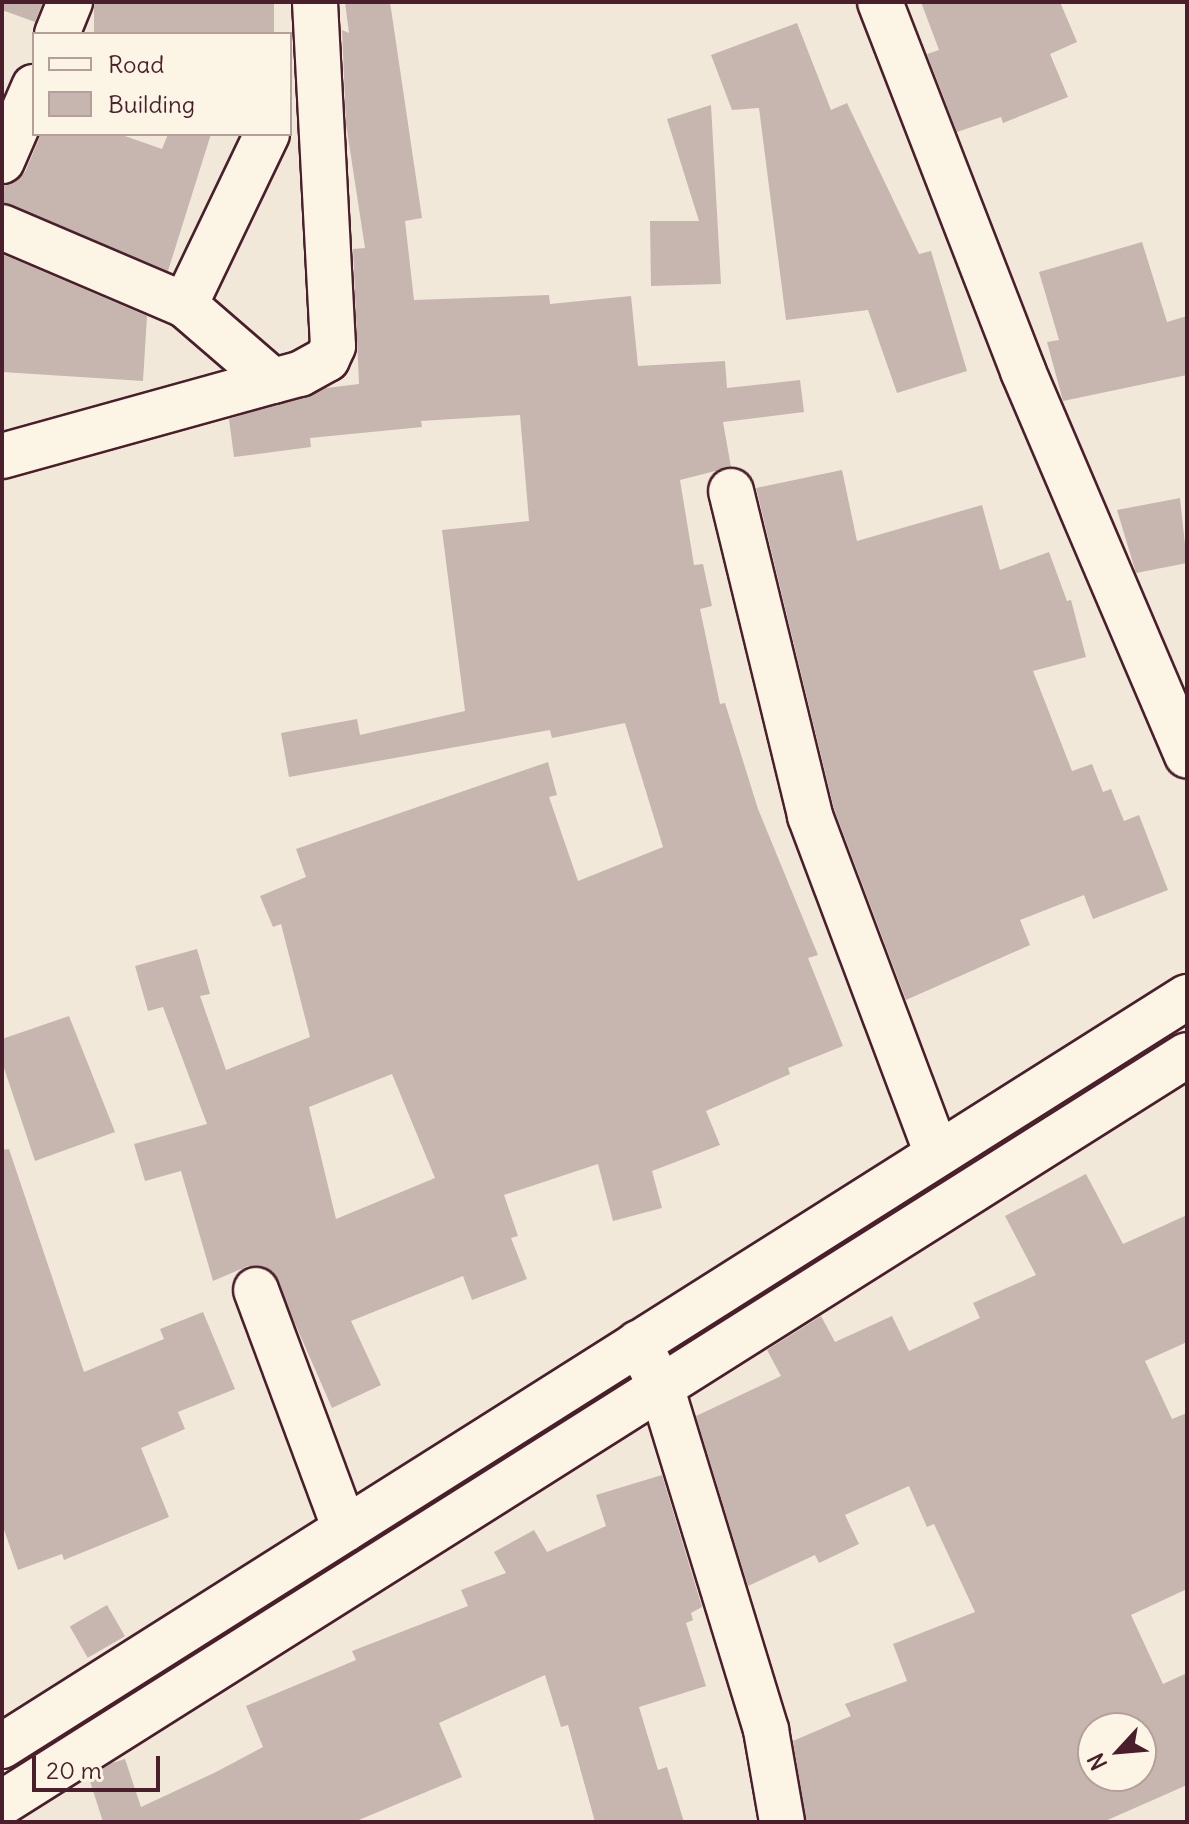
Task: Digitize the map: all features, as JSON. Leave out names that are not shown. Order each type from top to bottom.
[{"type":"street","points":[[58,32],[70,2]]},
{"type":"street","points":[[880,2],[1023,371],[1187,756]]},
{"type":"street","points":[[292,81],[316,15]]},
{"type":"street","points":[[2,456],[300,374],[327,359],[333,346],[316,15]]},
{"type":"street","points":[[2,161],[32,92]]},
{"type":"street","points":[[185,305],[266,136]]},
{"type":"street","points":[[2,227],[185,305],[273,381]]},
{"type":"street","points":[[731,491],[810,816],[937,1154]]},
{"type":"street","points":[[2,1746],[1187,997]]},
{"type":"street","points":[[2,1803],[1187,1055]]},
{"type":"street","points":[[256,1290],[345,1529]]},
{"type":"street","points":[[638,1343],[661,1386],[766,1730],[782,1822]]},
{"type":"building","points":[[2,2],[43,2],[35,22],[2,10]]},
{"type":"building","points":[[94,2],[274,2],[274,32],[94,32]]},
{"type":"building","points":[[345,2],[390,2],[422,218],[405,221],[414,300],[549,295],[550,304],[631,296],[638,366],[725,361],[727,388],[800,380],[804,412],[723,422],[731,467],[680,480],[694,565],[703,564],[712,606],[700,609],[720,704],[725,703],[758,809],[818,955],[808,958],[843,1046],[788,1068],[790,1074],[706,1111],[720,1145],[652,1171],[662,1208],[613,1221],[598,1164],[504,1195],[518,1236],[511,1238],[527,1279],[472,1300],[463,1276],[351,1321],[381,1385],[332,1408],[272,1271],[248,1266],[213,1281],[181,1171],[145,1181],[134,1144],[207,1124],[163,1007],[148,1011],[135,966],[197,949],[210,994],[200,996],[226,1070],[310,1037],[281,924],[273,927],[260,896],[306,877],[296,849],[548,762],[557,795],[549,797],[578,881],[663,847],[625,723],[552,738],[550,730],[289,777],[281,733],[357,719],[360,735],[465,711],[442,530],[529,521],[520,415],[421,421],[422,427],[310,438],[311,447],[234,457],[229,419],[326,388],[359,384],[353,249],[365,248],[346,124],[342,30],[349,33]],"holes":[[[392,1074],[435,1178],[336,1219],[309,1107]]]},
{"type":"building","points":[[921,2],[1060,2],[1077,42],[1050,54],[1068,97],[1003,123],[1001,117],[957,132],[927,54],[939,50]]},
{"type":"building","points":[[797,23],[831,110],[847,103],[919,254],[931,251],[967,371],[897,393],[868,310],[786,320],[759,108],[732,110],[711,55]]},
{"type":"building","points":[[711,105],[721,284],[651,286],[650,221],[699,221],[667,119]]},
{"type":"building","points":[[40,136],[125,136],[162,149],[167,136],[210,136],[168,271],[2,202],[2,186],[16,181],[25,172]]},
{"type":"building","points":[[1142,242],[1167,322],[1187,316],[1187,375],[1063,401],[1047,342],[1059,340],[1039,272]]},
{"type":"building","points":[[2,254],[147,316],[143,381],[2,372]]},
{"type":"building","points":[[842,470],[857,541],[982,505],[1000,570],[1049,552],[1067,601],[1071,600],[1086,657],[1033,671],[1072,771],[1092,764],[1103,792],[1111,789],[1124,821],[1139,815],[1168,890],[1093,919],[1084,895],[1020,920],[1030,945],[906,1000],[834,809],[756,488]]},
{"type":"building","points":[[1180,498],[1187,563],[1136,573],[1117,510]]},
{"type":"building","points":[[69,1016],[115,1132],[35,1161],[2,1062],[2,1039]]},
{"type":"building","points":[[9,1149],[84,1372],[164,1339],[160,1329],[203,1312],[235,1389],[178,1412],[185,1429],[141,1448],[169,1517],[64,1560],[62,1554],[18,1570],[2,1524],[2,1150]]},
{"type":"building","points":[[1086,1174],[1123,1244],[1187,1215],[1187,1342],[1145,1361],[1172,1419],[1187,1413],[1187,1589],[1131,1615],[1163,1684],[1187,1673],[1187,1785],[1103,1822],[806,1822],[793,1741],[851,1716],[845,1704],[907,1681],[893,1644],[975,1612],[934,1524],[927,1527],[909,1486],[845,1515],[859,1544],[819,1563],[815,1555],[748,1586],[696,1416],[781,1376],[767,1350],[821,1316],[835,1342],[892,1316],[909,1351],[980,1318],[973,1303],[1036,1275],[1005,1216]]},
{"type":"building","points":[[662,1475],[702,1607],[691,1613],[693,1620],[686,1623],[706,1686],[639,1707],[658,1770],[667,1767],[684,1822],[595,1822],[568,1725],[561,1727],[545,1675],[439,1723],[462,1777],[354,1822],[103,1822],[89,1778],[112,1763],[125,1759],[141,1807],[216,1772],[263,1747],[246,1706],[356,1660],[352,1651],[468,1606],[461,1590],[506,1573],[494,1552],[534,1530],[547,1552],[606,1526],[596,1495]]},
{"type":"building","points":[[107,1605],[125,1636],[88,1658],[70,1626]]}]
